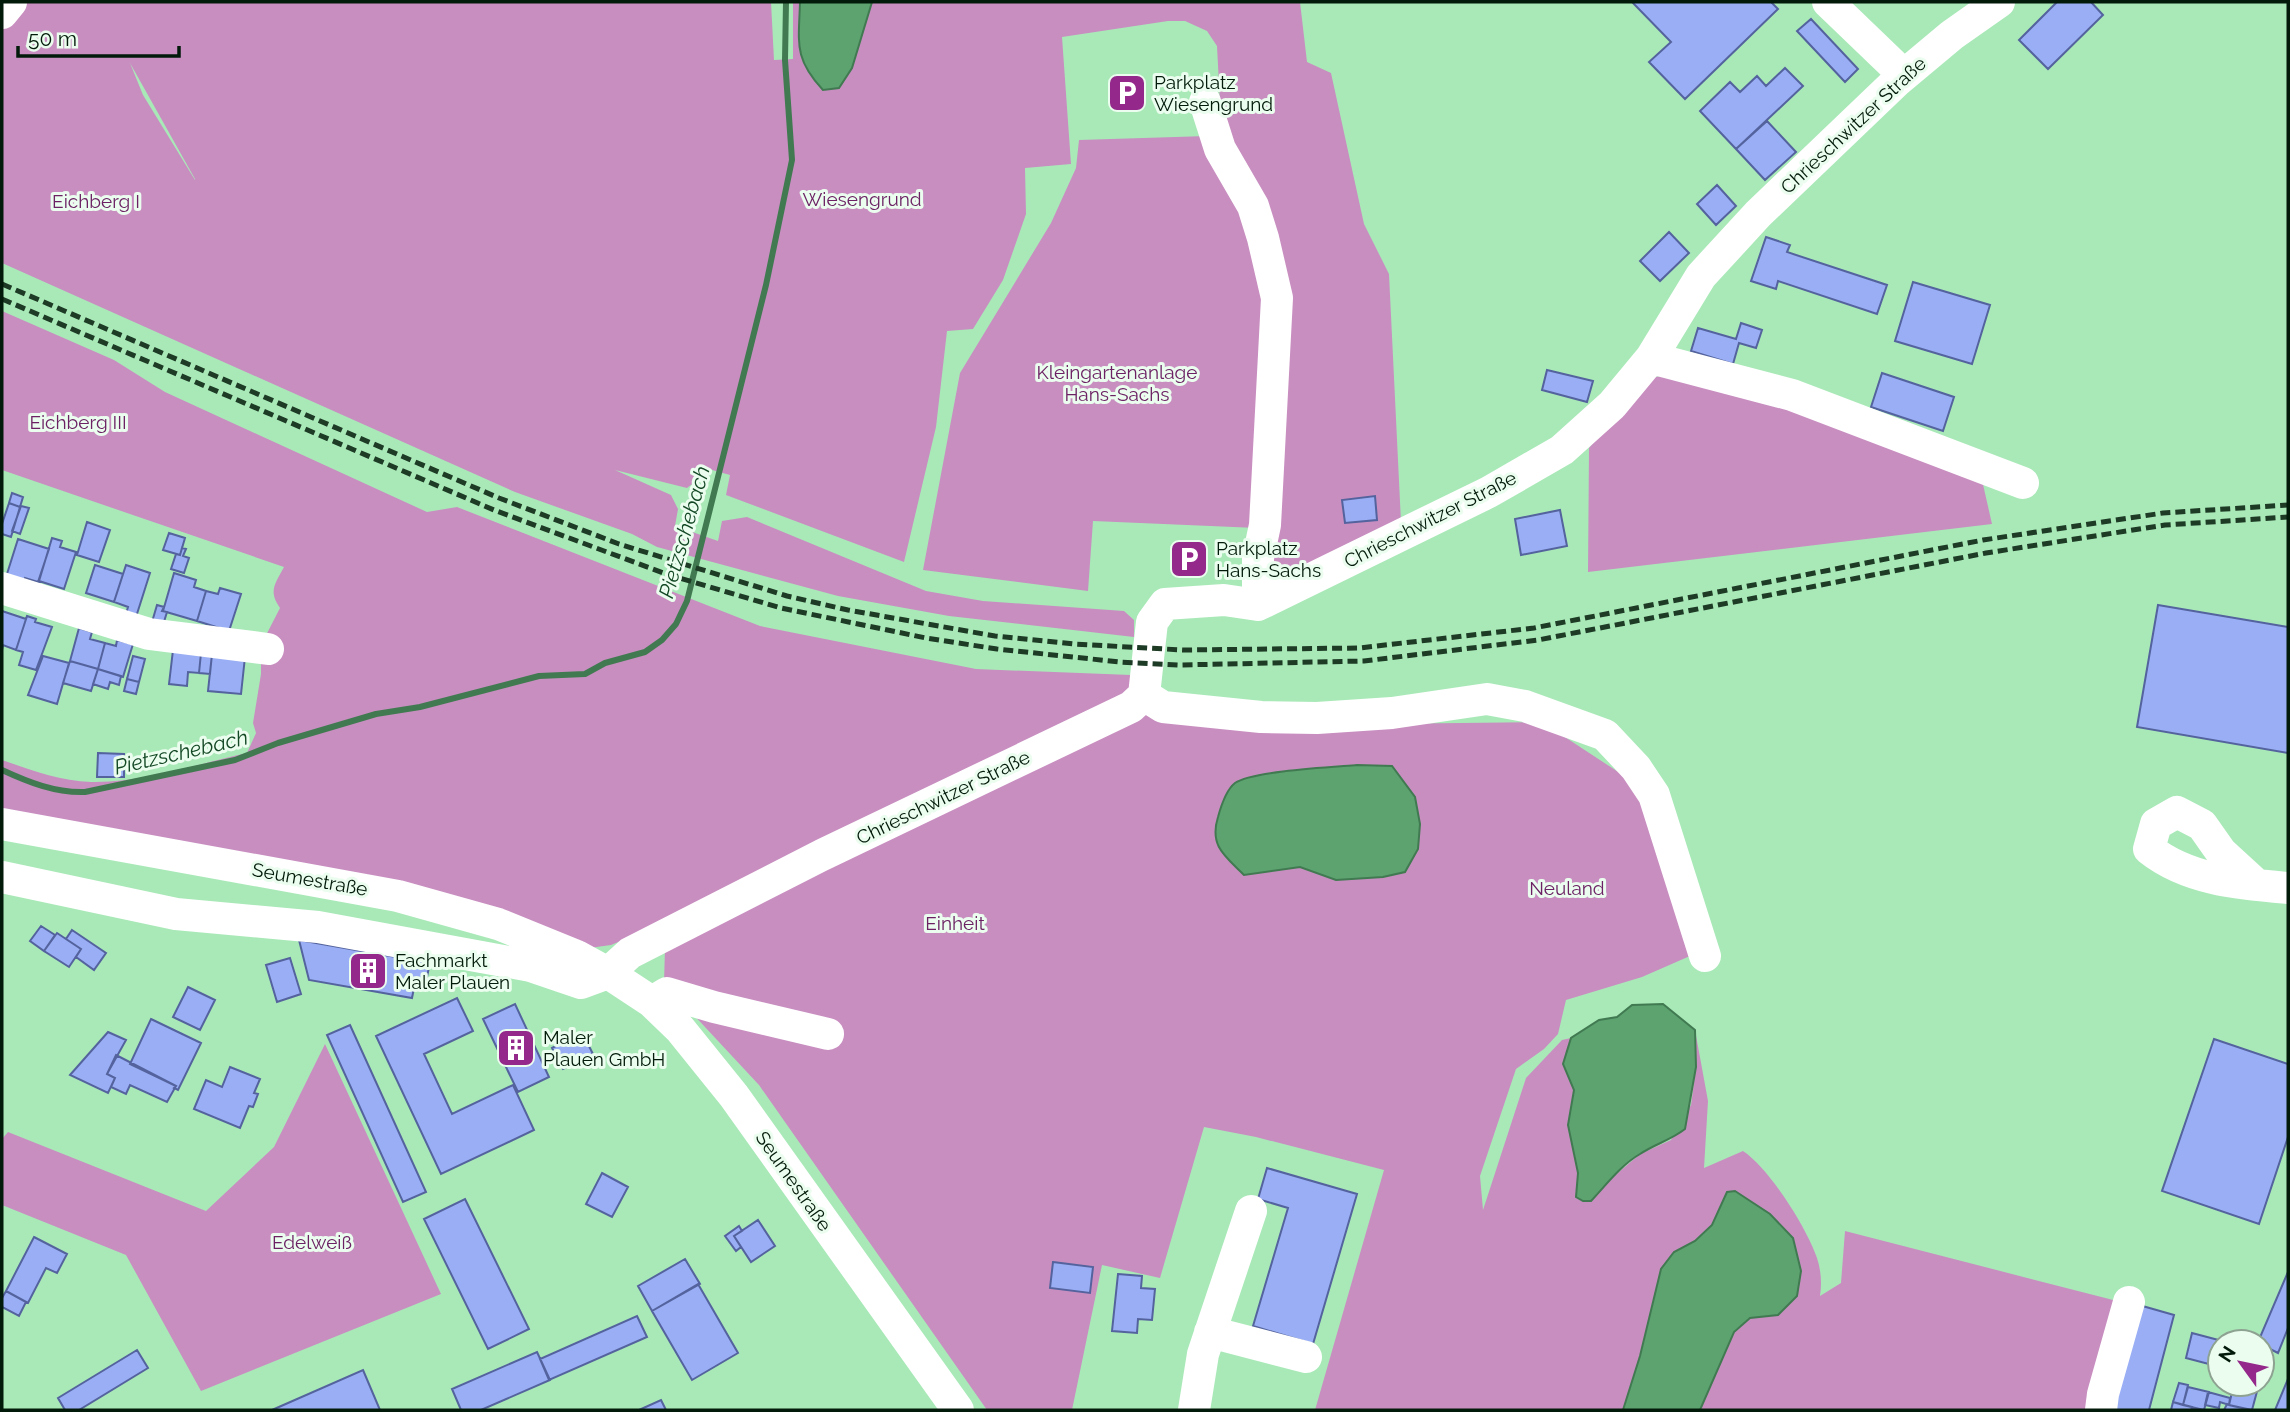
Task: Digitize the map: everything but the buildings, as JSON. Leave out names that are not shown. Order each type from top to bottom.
[{"type":"street","points":[[2,13],[11,2]]},
{"type":"street","points":[[1828,2],[1904,75]]},
{"type":"street","name":"Chrieschwitzer Straße","points":[[1258,605],[1489,492],[1562,450],[1612,405],[1651,358],[1701,276],[1758,214],[1904,75],[1952,35],[1999,2]]},
{"type":"street","points":[[1205,102],[1220,149],[1253,206],[1264,238],[1277,298],[1265,525],[1258,558],[1258,605],[1224,600],[1165,604],[1152,622],[1144,695],[1163,707],[1261,717],[1317,718],[1392,713],[1487,699],[1525,706],[1605,735],[1636,768],[1654,795],[1705,956]]},
{"type":"street","points":[[1651,358],[1791,395],[2023,483]]},
{"type":"street","points":[[2,588],[149,634],[268,649]]},
{"type":"street","name":"Chrieschwitzer Straße","points":[[608,973],[630,953],[822,855],[1131,707],[1144,695]]},
{"type":"street","name":"Seumestraße","points":[[2,824],[398,895],[498,924],[577,956],[608,973],[652,1002],[680,1029],[734,1096],[958,1410]]},
{"type":"street","points":[[2,877],[176,914],[317,927],[358,934],[531,966],[581,983],[608,973]]},
{"type":"street","points":[[2257,885],[2288,888]]},
{"type":"street","points":[[652,1002],[667,993],[828,1034]]},
{"type":"street","points":[[1194,1410],[1203,1354],[1251,1211]]},
{"type":"street","points":[[2101,1410],[2129,1302]]},
{"type":"street","points":[[1210,1332],[1306,1357]]},
{"type":"green space","points":[[2,2],[771,2],[774,60],[793,59],[793,2],[1300,2],[1307,62],[1331,73],[1364,224],[1389,274],[1401,522],[1277,580],[1270,578],[1282,295],[1221,122],[1217,46],[1207,31],[1185,21],[1168,21],[1062,37],[1071,164],[1025,168],[1026,214],[1003,280],[973,329],[947,331],[936,427],[904,562],[726,495],[730,475],[705,468],[701,477],[687,488],[615,470],[671,495],[678,509],[675,526],[718,541],[722,521],[747,517],[926,591],[983,601],[1124,611],[1134,620],[1134,637],[949,616],[838,596],[657,547],[632,534],[515,492],[2,263]],"holes":[[[130,63],[195,180],[143,95]]]},
{"type":"green space","name":"Kleingartenanlage Hans-Sachs","points":[[1207,136],[1254,243],[1266,307],[1257,528],[1093,521],[1088,591],[923,570],[960,373],[1051,223],[1076,168],[1079,140]]},
{"type":"green space","points":[[2,311],[114,360],[165,392],[427,512],[457,507],[760,626],[976,669],[1131,675],[1131,690],[1374,724],[1542,722],[1635,783],[1690,956],[1642,977],[1566,1000],[1558,1034],[1544,1049],[1516,1069],[1480,1176],[1483,1210],[1526,1078],[1562,1040],[1571,1038],[1563,1064],[1574,1090],[1568,1125],[1578,1173],[1576,1197],[1591,1201],[1640,1154],[1671,1140],[1691,1105],[1696,1067],[1695,1030],[1708,1101],[1704,1168],[1743,1151],[1764,1171],[1796,1215],[1812,1245],[1820,1272],[1820,1296],[1841,1283],[1845,1231],[2117,1301],[2090,1410],[1700,1410],[1734,1332],[1750,1318],[1778,1315],[1727,1192],[1712,1225],[1695,1241],[1674,1252],[1661,1269],[1640,1356],[1623,1410],[1315,1410],[1384,1170],[1256,1137],[1204,1127],[1160,1278],[1102,1265],[1072,1410],[987,1410],[759,1085],[664,983],[665,948],[642,932],[611,945],[582,949],[2,812],[2,760],[68,780],[91,782],[150,776],[247,753],[256,733],[253,723],[261,674],[261,645],[280,608],[274,592],[284,567],[2,470]],"holes":[[[1357,765],[1336,880],[1300,867],[1235,783],[1270,773]]]},
{"type":"green space","points":[[1669,375],[1839,421],[1982,480],[1992,524],[1588,572],[1589,448],[1648,378]]},
{"type":"green space","name":"Edelweiß","points":[[325,1044],[441,1294],[201,1391],[126,1255],[2,1205],[2,1139],[8,1132],[206,1211],[274,1147]]},
{"type":"shaded area","points":[[800,2],[872,2],[852,68],[839,88],[823,90],[813,79],[802,59]]},
{"type":"shaded area","points":[[1357,765],[1392,766],[1415,797],[1420,824],[1418,849],[1405,872],[1383,877],[1336,880],[1300,867],[1244,875],[1220,850],[1216,836],[1219,813],[1224,799],[1235,783],[1258,775]]},
{"type":"shaded area","points":[[1663,1004],[1695,1030],[1696,1067],[1685,1129],[1633,1159],[1591,1201],[1583,1201],[1576,1197],[1578,1173],[1568,1125],[1574,1090],[1563,1064],[1571,1038],[1599,1020],[1617,1017],[1632,1005]]},
{"type":"shaded area","points":[[1735,1191],[1770,1214],[1793,1238],[1801,1271],[1797,1296],[1778,1315],[1750,1318],[1734,1332],[1700,1410],[1623,1410],[1640,1356],[1661,1269],[1674,1252],[1695,1241],[1712,1225],[1727,1192]]},
{"type":"waterway","name":"Pietzschebach","points":[[2,770],[52,789],[85,792],[235,760],[278,743],[376,714],[420,707],[539,676],[585,674],[605,663],[645,652],[662,640],[676,624],[687,601],[766,285],[792,160],[785,60],[786,2]]},
{"type":"railway","points":[[2,284],[499,498],[619,544],[787,596],[848,610],[995,636],[1074,644],[1183,650],[1359,648],[1534,628],[1983,540],[2163,513],[2288,505]]},
{"type":"railway","points":[[2,299],[494,510],[666,574],[781,608],[926,638],[997,649],[1120,662],[1179,665],[1364,661],[1538,640],[1986,553],[2165,525],[2288,517]]},
{"type":"place","name":"Parkplatz Wiesengrund","points":[[1127,93]]},
{"type":"place","name":"Parkplatz Hans-Sachs","points":[[1189,559]]},
{"type":"place","name":"Fachmarkt Maler Plauen","points":[[368,971]]},
{"type":"place","name":"Maler Plauen GmbH","points":[[516,1048]]},
{"type":"park label","name":"Wiesengrund","points":[[862,199]]},
{"type":"park label","name":"Eichberg I","points":[[96,201]]},
{"type":"park label","name":"Eichberg III","points":[[78,422]]},
{"type":"park label","name":"Neuland","points":[[1567,888]]},
{"type":"park label","name":"Einheit","points":[[955,923]]}]
